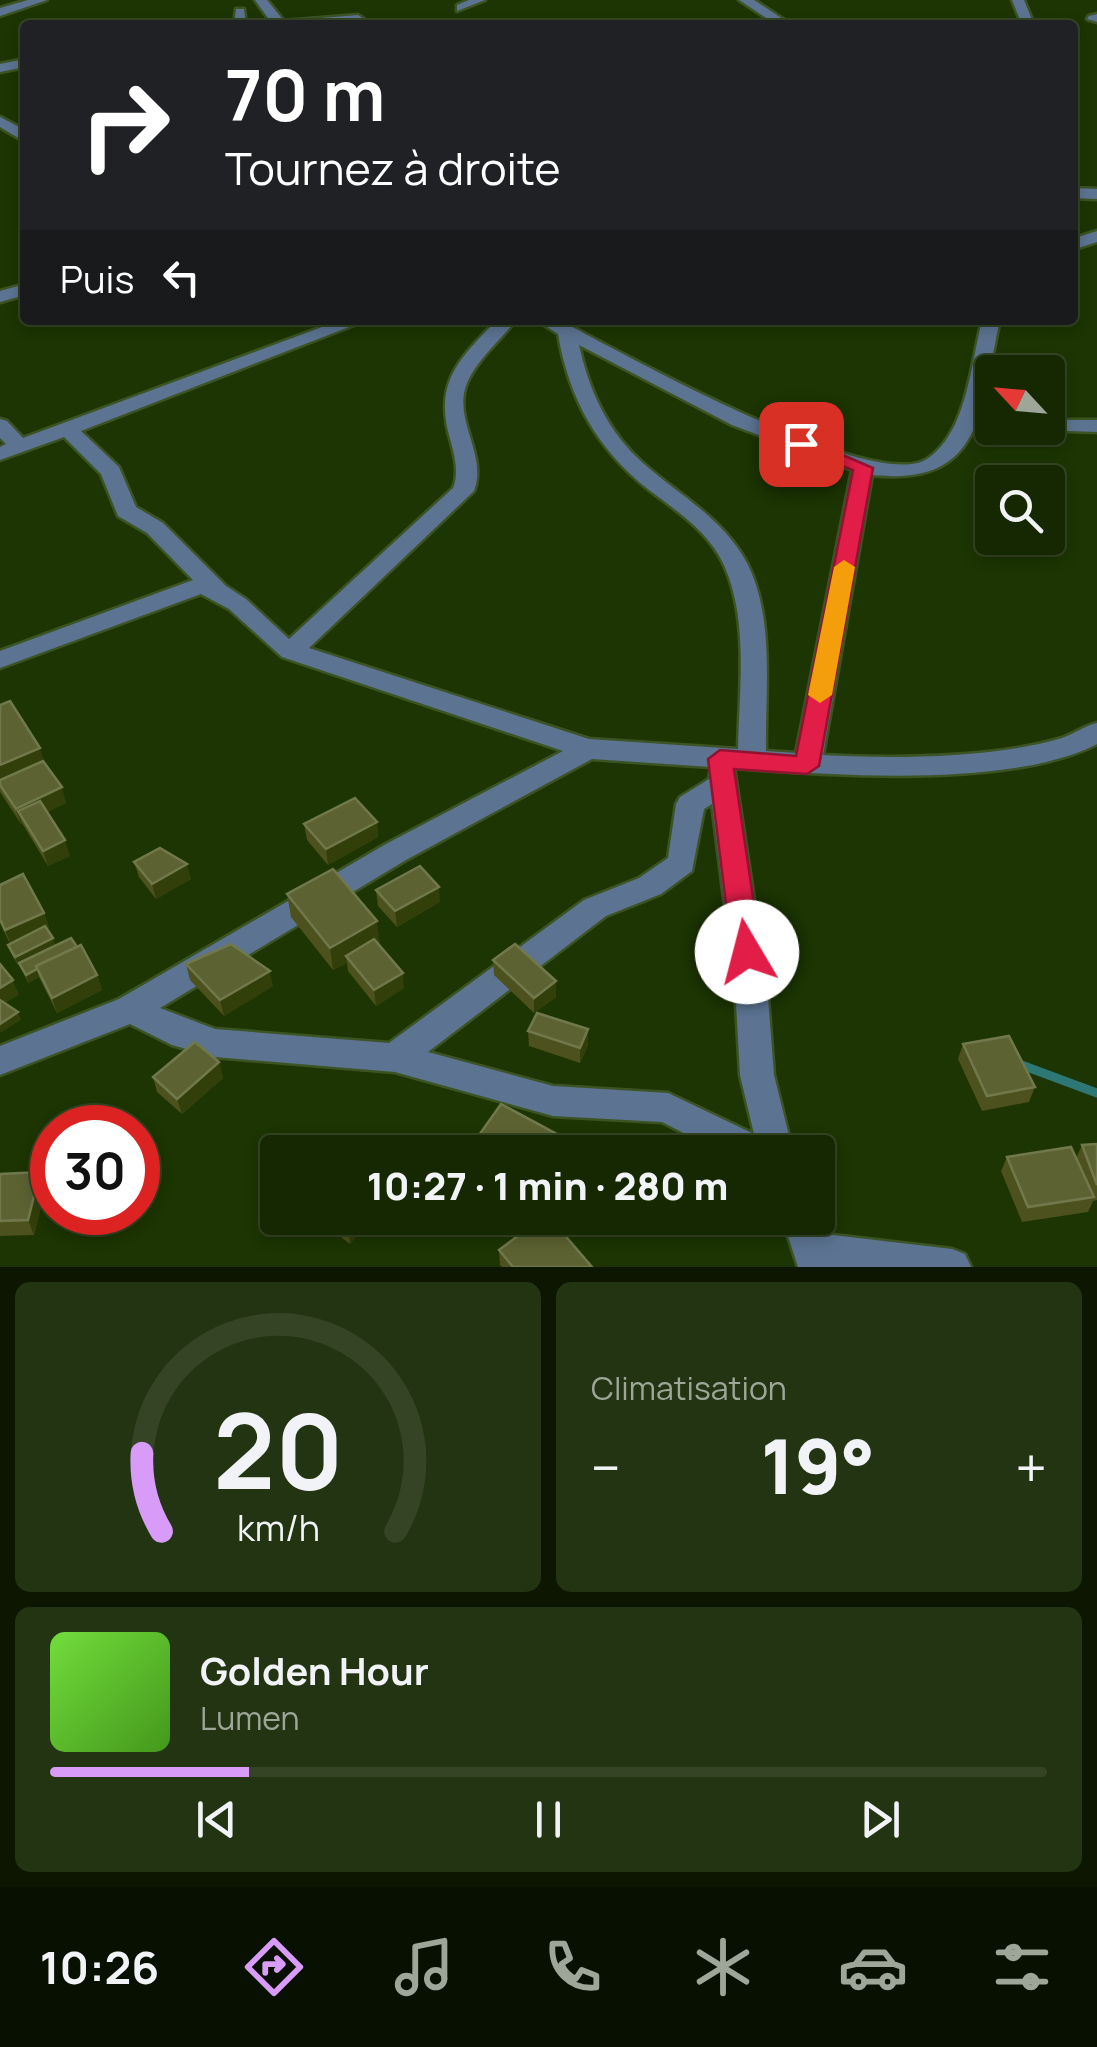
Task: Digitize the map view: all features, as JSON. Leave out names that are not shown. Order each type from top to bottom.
[{"type":"street","points":[[0,12],[41,0]]},
{"type":"street","points":[[261,0],[277,20]]},
{"type":"street","points":[[461,8],[488,0]]},
{"type":"street","points":[[745,0],[778,20]]},
{"type":"street","points":[[345,20],[358,19]]},
{"type":"street","points":[[0,425],[10,450],[345,325]]},
{"type":"street","points":[[291,651],[462,492],[469,479],[452,398],[457,383],[503,325]]},
{"type":"street","points":[[562,325],[707,407],[863,468],[908,472],[933,465],[951,452],[968,426],[990,325]]},
{"type":"street","points":[[562,325],[574,376],[620,453],[698,514],[726,547],[737,568],[749,624],[732,768],[757,1075],[772,1135]]},
{"type":"street","points":[[968,426],[975,426]]},
{"type":"street","points":[[1065,426],[1097,426]]},
{"type":"street","points":[[67,429],[111,472],[126,512],[155,528],[215,588],[228,594],[265,633],[291,651],[588,749],[732,768],[863,767],[1015,758],[1072,745],[1097,732]]},
{"type":"street","points":[[807,766],[863,468]]},
{"type":"street","points":[[0,660],[182,589],[215,588]]},
{"type":"street","points":[[0,1062],[131,1009],[396,852],[588,749]]},
{"type":"street","points":[[395,1058],[595,908],[650,886],[682,864],[688,848],[690,804],[732,768]]},
{"type":"street","points":[[131,1009],[184,1035],[216,1044],[395,1058],[553,1101],[668,1108],[721,1135]]},
{"type":"street","points":[[810,1245],[952,1267]]},
{"type":"building","points":[[10,701],[40,748],[0,765],[0,705]]},
{"type":"building","points":[[43,761],[62,787],[16,809],[0,780]]},
{"type":"building","points":[[355,798],[377,822],[326,849],[304,824]]},
{"type":"building","points":[[40,801],[65,840],[43,851],[18,811]]},
{"type":"building","points":[[160,848],[187,864],[152,884],[134,862]]},
{"type":"building","points":[[420,866],[439,887],[395,911],[376,890]]},
{"type":"building","points":[[333,869],[377,921],[330,948],[287,894]]},
{"type":"building","points":[[23,874],[44,913],[5,930],[0,919],[0,885]]},
{"type":"building","points":[[45,926],[53,938],[15,957],[8,945]]},
{"type":"building","points":[[71,938],[77,947],[36,966],[26,975],[19,963]]},
{"type":"building","points":[[374,939],[403,973],[374,990],[346,956]]},
{"type":"building","points":[[231,944],[270,971],[220,1000],[186,964]]},
{"type":"building","points":[[515,944],[556,981],[534,998],[493,960]]},
{"type":"building","points":[[81,945],[97,975],[52,998],[36,966]]},
{"type":"building","points":[[0,964],[13,980],[0,988]]},
{"type":"building","points":[[0,1000],[18,1012],[0,1024]]},
{"type":"building","points":[[537,1013],[588,1029],[580,1048],[528,1031]]},
{"type":"building","points":[[1009,1036],[1035,1087],[987,1096],[963,1044]]},
{"type":"building","points":[[195,1042],[219,1062],[177,1099],[153,1077]]},
{"type":"building","points":[[501,1104],[559,1135],[479,1135]]},
{"type":"building","points":[[1097,1144],[1097,1185],[1082,1145]]},
{"type":"building","points":[[1071,1147],[1094,1197],[1028,1207],[1007,1157]]},
{"type":"building","points":[[30,1172],[28,1220],[0,1221],[0,1174]]},
{"type":"building","points":[[519,1235],[565,1235],[592,1267],[513,1267],[499,1250]]},
{"type":"waterway","points":[[1016,1063],[1097,1093]]},
{"type":"slow traffic","points":[[820,695],[844,567]]},
{"type":"route","points":[[747,952],[720,759],[807,766],[863,468],[801,444]]}]
